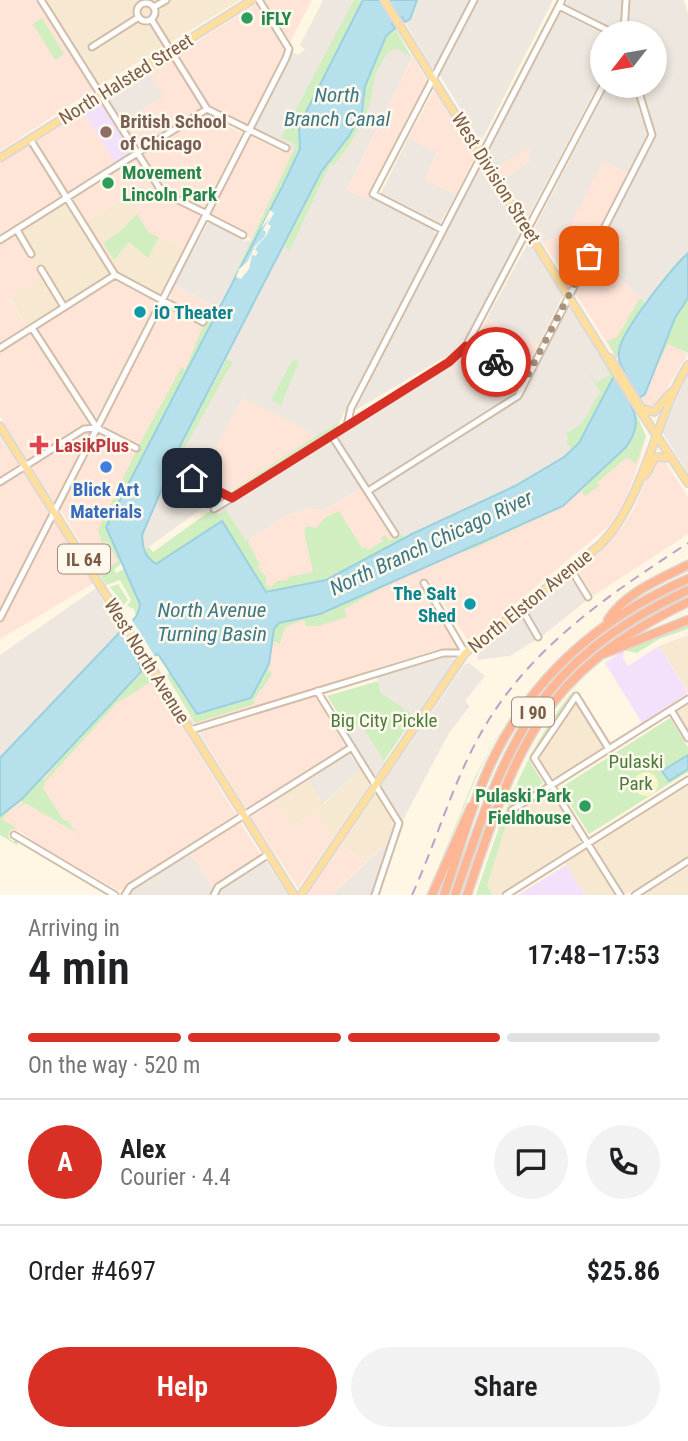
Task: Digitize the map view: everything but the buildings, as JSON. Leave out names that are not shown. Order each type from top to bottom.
[{"type":"highway","points":[[607,623],[616,607],[688,565]]},
{"type":"highway","name":"I 90","points":[[444,895],[478,795],[495,756],[526,703],[557,665],[607,623],[642,600],[688,579]]},
{"type":"highway","name":"I 90","points":[[454,895],[499,771],[539,703],[571,666],[597,643],[633,619],[688,590]]},
{"type":"highway","name":"I 90","points":[[467,895],[505,783],[522,747],[558,696],[600,655],[643,624],[688,602]]},
{"type":"highway","points":[[600,655],[615,652],[688,620]]},
{"type":"highway","points":[[432,895],[463,821],[478,795]]},
{"type":"main road","name":"North Halsted Street","points":[[0,158],[252,0]]},
{"type":"main road","name":"West Division Street","points":[[384,0],[688,483]]},
{"type":"main road","name":"North Elston Avenue","points":[[301,895],[465,653],[600,545],[618,524],[639,479],[673,391],[688,365]]},
{"type":"main road","points":[[645,413],[656,412],[663,398],[673,391]]},
{"type":"main road","name":"West North Avenue","points":[[0,426],[294,895]]},
{"type":"main road","points":[[639,479],[646,474],[655,457],[672,458]]},
{"type":"street","points":[[41,0],[162,192],[243,235]]},
{"type":"street","points":[[166,0],[154,7],[151,19],[207,109],[285,148]]},
{"type":"street","points":[[0,618],[289,49],[259,0]]},
{"type":"street","points":[[443,230],[373,194],[474,0]]},
{"type":"street","points":[[625,21],[626,0]]},
{"type":"street","points":[[139,17],[140,2],[154,7]]},
{"type":"street","points":[[347,426],[351,408],[560,3],[592,21]]},
{"type":"street","points":[[139,17],[143,20],[151,19]]},
{"type":"street","points":[[92,47],[139,17]]},
{"type":"street","points":[[214,509],[449,362],[466,346],[597,98]]},
{"type":"street","points":[[368,491],[518,396],[568,294],[652,135],[641,98]]},
{"type":"street","points":[[0,240],[207,109]]},
{"type":"street","points":[[30,139],[114,275],[203,321]]},
{"type":"street","points":[[16,230],[32,254]]},
{"type":"street","points":[[41,269],[65,307]]},
{"type":"street","points":[[0,348],[114,275]]},
{"type":"street","points":[[32,327],[97,428],[136,448]]},
{"type":"street","points":[[466,346],[527,377]]},
{"type":"street","points":[[0,482],[84,429],[97,428]]},
{"type":"street","points":[[332,436],[395,534]]},
{"type":"street","points":[[192,478],[232,498]]},
{"type":"street","points":[[570,568],[588,597]]},
{"type":"street","points":[[424,583],[465,653]]},
{"type":"street","points":[[521,608],[538,637]]},
{"type":"street","points":[[191,730],[445,653],[465,653]]},
{"type":"street","points":[[317,691],[399,823],[375,895]]},
{"type":"street","points":[[609,749],[576,696],[534,758],[620,895]]},
{"type":"street","points":[[512,810],[688,699]]},
{"type":"street","points":[[671,710],[688,737]]},
{"type":"street","points":[[125,895],[130,887],[352,747]]},
{"type":"street","points":[[506,895],[688,780]]},
{"type":"street","points":[[14,835],[115,895]]},
{"type":"street","points":[[214,895],[218,887],[269,854]]},
{"type":"street","points":[[635,895],[688,861]]},
{"type":"shaded area","points":[[0,0],[41,0],[96,88],[0,151]]},
{"type":"shaded area","points":[[41,0],[240,0],[96,88]]},
{"type":"shaded area","points":[[264,0],[312,0],[290,42],[288,38]]},
{"type":"shaded area","points":[[323,0],[363,0],[309,106],[297,154],[290,150],[288,143],[278,144],[254,129],[292,52],[298,55],[305,49],[300,45]]},
{"type":"shaded area","points":[[417,0],[472,0],[436,67],[432,67],[405,22],[410,19]]},
{"type":"shaded area","points":[[477,0],[553,0],[481,142],[439,74]]},
{"type":"shaded area","points":[[568,0],[623,0],[622,21],[597,21],[566,5]]},
{"type":"shaded area","points":[[629,0],[684,0],[688,14],[688,253],[645,302],[593,253],[653,136],[642,98],[667,98],[667,21],[628,21]]},
{"type":"shaded area","points":[[256,4],[282,44],[284,52],[247,124],[210,107],[178,54]]},
{"type":"shaded area","points":[[560,12],[590,27],[591,98],[528,217],[502,179],[529,162],[530,147],[496,168],[487,153]]},
{"type":"shaded area","points":[[395,28],[412,58],[347,190],[368,200],[371,196],[434,230],[436,235],[340,421],[314,439],[309,431],[243,398],[201,474],[232,491],[229,493],[194,475],[191,481],[218,497],[143,551],[142,535],[147,520],[182,442]]},
{"type":"shaded area","points":[[170,57],[203,110],[138,150],[121,123],[163,96],[148,71]]},
{"type":"shaded area","points":[[413,57],[428,82],[368,201],[347,190]]},
{"type":"shaded area","points":[[148,71],[164,96],[121,123],[105,98]]},
{"type":"shaded area","points":[[434,90],[475,156],[456,195],[426,179],[437,153],[408,138]]},
{"type":"shaded area","points":[[602,98],[638,98],[648,133],[629,174],[603,161],[569,228],[543,243],[535,227]]},
{"type":"shaded area","name":"British School of Chicago","points":[[100,102],[133,154],[116,164],[83,112]]},
{"type":"shaded area","points":[[83,112],[116,164],[68,194],[35,142]]},
{"type":"shaded area","points":[[204,114],[242,133],[203,209],[162,189],[141,154]]},
{"type":"shaded area","points":[[251,137],[283,152],[290,150],[297,154],[260,229],[250,240],[246,231],[211,213]]},
{"type":"shaded area","points":[[408,138],[437,152],[426,179],[456,195],[440,223],[381,193]]},
{"type":"shaded area","points":[[29,145],[62,197],[0,236],[0,164]]},
{"type":"shaded area","points":[[530,146],[529,162],[502,179],[496,168]]},
{"type":"shaded area","points":[[136,159],[158,193],[201,215],[184,249],[149,233],[128,195],[85,222],[71,200]]},
{"type":"shaded area","points":[[603,161],[629,174],[579,270],[569,282],[543,243],[569,227]]},
{"type":"shaded area","points":[[482,167],[522,232],[472,330],[446,360],[445,357],[354,411],[478,169]]},
{"type":"shaded area","points":[[128,195],[150,233],[184,249],[159,296],[118,275],[85,222]]},
{"type":"shaded area","points":[[65,202],[110,274],[27,327],[9,298],[41,277],[15,234]]},
{"type":"shaded area","points":[[209,221],[244,241],[250,240],[251,245],[218,308],[174,285]]},
{"type":"shaded area","points":[[15,234],[42,278],[9,299],[92,429],[54,502],[0,416],[0,243]]},
{"type":"shaded area","points":[[529,241],[563,295],[539,344],[487,318]]},
{"type":"shaded area","points":[[593,253],[645,302],[617,359],[575,293]]},
{"type":"shaded area","points":[[114,280],[157,302],[95,421],[37,329]]},
{"type":"shaded area","points":[[174,285],[218,308],[106,527],[120,560],[99,573],[60,509],[97,436],[135,453],[138,446],[101,425],[161,307],[202,325],[204,319],[169,301]]},
{"type":"shaded area","points":[[570,306],[614,377],[579,443],[564,457],[514,486],[398,541],[373,497],[374,491],[519,400],[567,307]]},
{"type":"shaded area","points":[[487,318],[539,344],[524,372],[475,347]]},
{"type":"shaded area","points":[[665,341],[688,354],[653,410],[646,408],[641,397]]},
{"type":"shaded area","points":[[463,354],[474,354],[519,377],[513,394],[371,486],[367,485],[339,442],[339,434]]},
{"type":"shaded area","points":[[688,374],[688,473],[662,432]]},
{"type":"shaded area","points":[[243,397],[309,431],[314,439],[232,491],[201,474]]},
{"type":"shaded area","points":[[639,423],[646,436],[640,459],[625,502],[609,526],[469,642],[429,581],[420,579],[420,585],[459,649],[436,650],[368,671],[366,675],[194,725],[189,717],[251,698],[271,655],[274,629],[423,568]]},
{"type":"shaded area","points":[[0,436],[94,583],[0,639]]},
{"type":"shaded area","points":[[329,442],[334,443],[362,488],[324,510],[308,508],[286,516],[238,546],[216,512]]},
{"type":"shaded area","points":[[654,459],[664,460],[688,497],[688,534],[593,596],[577,569],[623,526],[636,505]]},
{"type":"shaded area","points":[[362,488],[398,541],[266,592],[238,546],[286,516],[308,507],[324,510]]},
{"type":"shaded area","points":[[569,576],[586,601],[542,636],[526,611]]},
{"type":"shaded area","points":[[96,588],[120,632],[0,758],[0,655]]},
{"type":"shaded area","points":[[519,615],[536,640],[510,656],[478,660],[475,651]]},
{"type":"shaded area","points":[[688,635],[688,692],[659,646]]},
{"type":"shaded area","points":[[659,646],[688,693],[642,723],[605,663],[624,650],[623,658],[628,666]]},
{"type":"shaded area","points":[[443,655],[455,660],[416,717],[381,693],[377,676]]},
{"type":"shaded area","points":[[469,663],[485,676],[465,701],[470,706],[449,733],[402,822],[381,786],[464,665]]},
{"type":"shaded area","points":[[143,669],[153,685],[156,683],[236,815],[119,891],[37,844],[18,830],[9,832],[0,816],[20,800]]},
{"type":"shaded area","points":[[314,695],[346,747],[251,808],[246,808],[200,734],[201,730]]},
{"type":"shaded area","points":[[573,704],[577,704],[604,747],[552,779],[538,756]]},
{"type":"shaded area","points":[[688,704],[688,735],[675,712]]},
{"type":"shaded area","points":[[359,722],[385,762],[375,776],[345,731]]},
{"type":"shaded area","points":[[349,754],[361,769],[323,804],[308,779]]},
{"type":"shaded area","points":[[361,769],[369,785],[333,838],[316,811],[292,827],[276,800],[308,779],[324,804]]},
{"type":"shaded area","points":[[688,785],[688,857],[625,895],[594,844]]},
{"type":"shaded area","points":[[550,792],[581,842],[499,895],[493,895],[487,886],[507,813],[510,811],[513,815]]},
{"type":"shaded area","points":[[375,795],[378,795],[396,825],[393,838],[366,862],[341,846]]},
{"type":"shaded area","points":[[276,800],[292,827],[316,811],[333,838],[298,888],[251,817]]},
{"type":"shaded area","points":[[240,822],[261,855],[219,882],[214,890],[190,853]]},
{"type":"shaded area","points":[[393,838],[374,892],[370,895],[331,895]]},
{"type":"shaded area","points":[[341,846],[366,862],[331,895],[306,895]]},
{"type":"shaded area","points":[[585,850],[615,895],[585,895],[565,863]]},
{"type":"shaded area","points":[[190,853],[214,890],[211,895],[130,895],[133,890]]},
{"type":"shaded area","points":[[265,860],[288,895],[217,895],[222,887]]},
{"type":"shaded area","points":[[566,865],[585,895],[518,895]]},
{"type":"shaded area","points":[[688,867],[688,895],[643,895]]},
{"type":"green space","points":[[354,0],[363,1],[302,121],[300,149],[281,186],[274,213],[231,283],[296,145],[281,137]]},
{"type":"green space","points":[[42,18],[64,54],[55,60],[33,24]]},
{"type":"green space","points":[[395,28],[412,58],[398,49],[389,51],[376,72],[369,108],[349,146],[334,165],[330,164],[290,250],[284,247],[327,161],[344,143],[365,101],[365,86],[386,36]]},
{"type":"green space","points":[[137,214],[149,233],[159,237],[148,258],[129,242],[114,260],[103,243],[122,230]]},
{"type":"green space","points":[[640,298],[645,302],[619,350],[617,359],[607,341],[617,337]]},
{"type":"green space","points":[[688,298],[688,353],[668,344],[652,375],[675,318]]},
{"type":"green space","points":[[207,316],[212,319],[192,368],[186,371],[159,432],[106,527],[121,564],[114,570],[116,573],[124,569],[140,604],[136,615],[134,609],[127,606],[131,600],[120,580],[106,585],[99,573],[118,561],[106,541],[102,543],[98,530],[140,443],[182,366],[185,370]]},
{"type":"green space","points":[[599,355],[614,377],[579,443],[572,450],[566,441],[569,438],[566,434],[582,423],[600,392],[586,368],[596,383],[610,375]]},
{"type":"green space","points":[[227,359],[233,362],[170,473],[182,442]]},
{"type":"green space","points":[[293,359],[299,362],[281,405],[271,400]]},
{"type":"green space","points":[[635,411],[646,436],[636,464],[627,457],[597,483],[599,486],[584,497],[582,491],[633,438],[637,425]]},
{"type":"green space","points":[[340,421],[336,430],[233,494],[229,493]]},
{"type":"green space","points":[[213,509],[219,515],[226,510],[246,541],[250,539],[248,543],[260,564],[257,567],[266,576],[266,585],[271,587],[277,581],[288,580],[287,577],[313,572],[304,532],[307,526],[316,528],[326,517],[339,511],[362,548],[366,547],[368,550],[383,541],[381,537],[385,535],[389,541],[402,534],[404,538],[326,580],[266,592],[222,521],[156,564],[145,553],[142,544],[144,528],[144,549],[149,547],[153,552]]},
{"type":"green space","points":[[524,522],[525,524],[478,547],[448,556]]},
{"type":"green space","points":[[398,579],[344,609],[347,617],[319,626],[306,626],[304,620],[285,627],[280,644],[273,641],[274,629],[280,622],[320,614]]},
{"type":"green space","points":[[118,584],[128,600],[124,605],[110,587]]},
{"type":"green space","points":[[688,623],[688,629],[659,639],[637,653],[624,650]]},
{"type":"green space","points":[[267,669],[272,672],[271,676],[254,699],[255,704],[195,723],[166,675],[171,671],[189,701],[251,698]]},
{"type":"green space","points":[[144,671],[154,686],[149,683],[117,703],[45,782],[43,788],[64,821],[67,820],[74,830],[86,838],[25,803],[15,812],[23,803],[20,797],[41,779],[44,780],[70,747]]},
{"type":"green space","name":"Big City Pickle","points":[[378,681],[381,693],[415,716],[384,761],[360,723],[348,729],[327,696]]},
{"type":"green space","points":[[576,687],[529,760],[543,783],[508,807],[510,811],[487,886],[493,895],[476,895],[505,812],[528,761]]},
{"type":"green space","name":"Pulaski Park","points":[[670,718],[688,747],[688,772],[589,834],[560,788]]},
{"type":"green space","points":[[504,723],[478,773],[427,895],[475,777]]},
{"type":"green space","points":[[12,804],[14,806],[2,819],[17,828],[10,830],[8,836],[12,841],[19,841],[17,845],[0,835],[0,816]]},
{"type":"sand","points":[[646,772],[655,775],[658,784],[655,793],[646,796],[637,793],[634,784],[637,775]]},
{"type":"water","points":[[363,0],[417,0],[410,19],[405,22],[402,17],[392,24],[395,28],[386,36],[365,86],[362,112],[349,136],[321,172],[182,442],[142,535],[147,555],[156,564],[222,521],[266,592],[326,580],[412,534],[515,486],[564,457],[579,443],[613,378],[624,371],[619,351],[628,329],[660,285],[688,253],[688,298],[675,318],[645,394],[630,404],[636,421],[632,437],[626,447],[563,506],[320,614],[279,623],[274,629],[269,664],[251,698],[197,714],[158,654],[139,663],[141,672],[22,799],[0,816],[0,758],[138,613],[140,604],[106,527],[282,187],[300,149],[299,126]]},
{"type":"water","points":[[688,755],[688,769],[669,781],[662,771]]},
{"type":"pier","points":[[270,210],[274,213],[268,224],[271,226],[266,236],[255,250],[258,252],[256,256],[252,255],[249,269],[241,279],[236,277],[255,246],[265,236],[266,232],[263,230],[270,217],[260,230]]},
{"type":"pier","points":[[130,617],[156,658],[144,664],[145,672],[118,629]]},
{"type":"railway","points":[[412,895],[476,742],[495,710],[518,680],[568,629],[626,584],[688,543]]},
{"type":"way so far","points":[[496,362],[527,377],[589,256]]},
{"type":"place","name":"iFLY","points":[[247,18]]},
{"type":"place","name":"British School of Chicago","points":[[106,132]]},
{"type":"place","name":"Movement Lincoln Park","points":[[108,183]]},
{"type":"place","name":"iO Theater","points":[[140,312]]},
{"type":"place","name":"LasikPlus","points":[[39,445]]},
{"type":"place","name":"Blick Art Materials","points":[[106,467]]},
{"type":"place","name":"The Salt Shed","points":[[470,604]]},
{"type":"place","name":"Pulaski Park Fieldhouse","points":[[585,806]]},
{"type":"route","points":[[192,478],[232,498],[449,362],[466,346],[496,362]]},
{"type":"water label","name":"North Branch Canal","points":[[337,107]]},
{"type":"water label","name":"North Branch Chicago River","points":[[431,543]]},
{"type":"water label","name":"North Avenue Turning Basin","points":[[212,622]]}]
